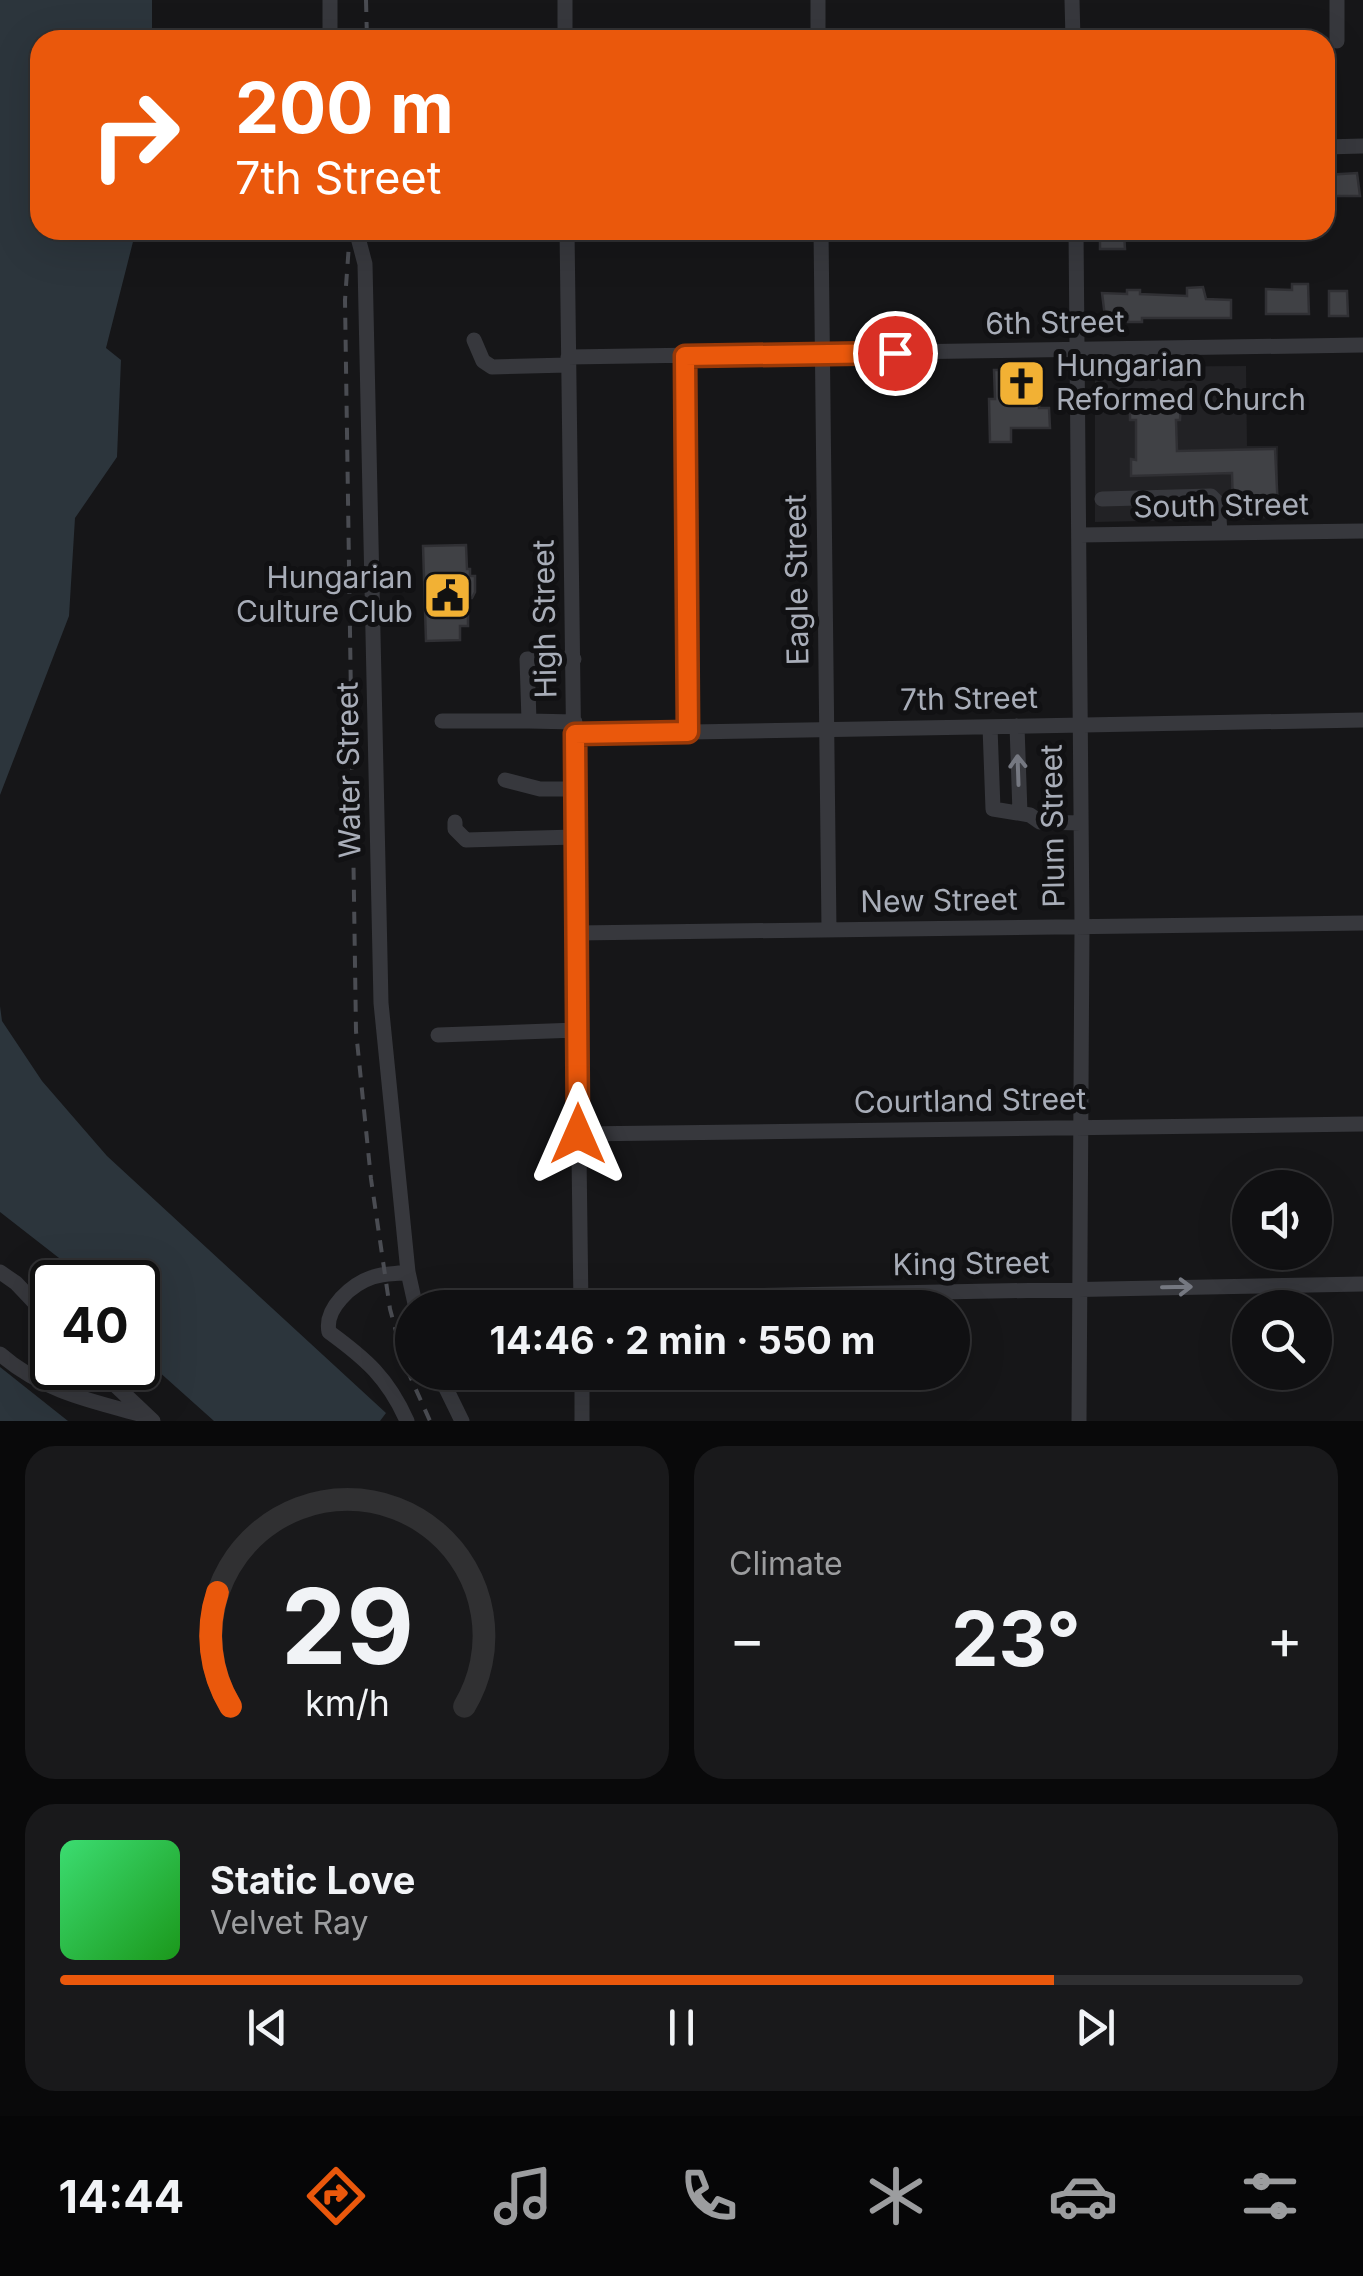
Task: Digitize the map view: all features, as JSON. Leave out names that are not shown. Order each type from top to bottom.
[{"type":"street","points":[[330,0],[330,30]]},
{"type":"street","points":[[565,0],[565,30]]},
{"type":"street","points":[[818,0],[818,30]]},
{"type":"street","points":[[1072,0],[1073,30]]},
{"type":"street","points":[[1336,41],[1337,0]]},
{"type":"street","points":[[1335,147],[1363,146]]},
{"type":"street","name":"Water Street","points":[[359,240],[365,264],[381,1002],[412,1290]]},
{"type":"street","name":"High Street","points":[[567,240],[581,1290]]},
{"type":"street","name":"Eagle Street","points":[[821,240],[829,930]]},
{"type":"street","name":"Plum Street","points":[[1076,240],[1082,927],[1079,1421]]},
{"type":"street","name":"6th Street","points":[[474,340],[483,360],[492,367],[685,356],[1363,345]]},
{"type":"street","points":[[685,356],[688,732]]},
{"type":"street","points":[[1102,499],[1211,496],[1218,503],[1220,533]]},
{"type":"street","name":"South Street","points":[[1079,535],[1363,531]]},
{"type":"street","points":[[529,720],[527,659],[574,659]]},
{"type":"street","name":"7th Street","points":[[442,721],[529,720],[575,728],[688,732],[1363,720]]},
{"type":"street","points":[[990,726],[993,809],[1020,813],[1040,822],[1080,823]]},
{"type":"street","points":[[1017,726],[1020,813]]},
{"type":"street","points":[[505,780],[540,789],[576,790]]},
{"type":"street","points":[[455,822],[454,828],[466,840],[576,838]]},
{"type":"street","name":"New Street","points":[[576,934],[1363,923]]},
{"type":"street","points":[[438,1035],[577,1030]]},
{"type":"street","name":"Courtland Street","points":[[578,1134],[1363,1124]]},
{"type":"street","points":[[0,1272],[30,1297]]},
{"type":"street","points":[[406,1421],[380,1373],[328,1332],[326,1322],[331,1310],[350,1291],[373,1277],[408,1272]]},
{"type":"street","name":"King Street","points":[[970,1292],[1363,1284]]},
{"type":"street","points":[[0,1354],[22,1374],[60,1392],[148,1418]]},
{"type":"street","points":[[120,1390],[148,1418]]},
{"type":"street","points":[[447,1390],[462,1421]]},
{"type":"street","points":[[582,1390],[582,1421]]},
{"type":"shaded area","points":[[0,0],[152,0],[152,30],[30,30],[30,240],[133,240],[106,348],[121,360],[117,457],[75,518],[69,616],[0,795]]},
{"type":"shaded area","points":[[1246,366],[1247,446],[1278,446],[1278,518],[1095,522],[1095,367]]},
{"type":"shaded area","points":[[0,1006],[2,1021],[42,1081],[107,1156],[386,1413],[380,1421],[214,1421],[160,1373],[160,1260],[62,1260],[0,1212]]},
{"type":"shaded area","points":[[0,1367],[68,1421],[0,1421]]},
{"type":"building","points":[[1357,173],[1360,196],[1335,196],[1335,174]]},
{"type":"building","points":[[1100,240],[1124,240],[1125,249],[1100,249]]},
{"type":"building","points":[[1292,284],[1308,284],[1309,314],[1266,314],[1266,289],[1292,290]]},
{"type":"building","points":[[1203,287],[1206,299],[1231,300],[1231,318],[1142,318],[1142,322],[1128,322],[1128,316],[1105,317],[1102,293],[1140,290],[1140,294],[1187,296],[1187,288]]},
{"type":"building","points":[[1329,291],[1347,291],[1348,316],[1329,316]]},
{"type":"building","points":[[994,370],[1041,370],[1039,408],[1049,408],[1050,428],[1011,428],[1011,442],[990,442],[989,399],[995,399]]},
{"type":"building","points":[[1130,403],[1181,403],[1180,420],[1176,420],[1177,451],[1275,449],[1278,509],[1233,508],[1232,473],[1131,476],[1131,459],[1136,460],[1136,420],[1130,420]]},
{"type":"building","name":"Hungarian Culture Club","points":[[466,545],[467,569],[470,576],[475,576],[475,592],[468,598],[468,626],[460,626],[460,640],[426,641],[423,546]]},
{"type":"railway","points":[[366,0],[367,30]]},
{"type":"railway","points":[[349,240],[345,300],[356,1031],[371,1179],[390,1309],[405,1365],[430,1421]]},
{"type":"place","name":"Hungarian Reformed Church","points":[[1021,383]]},
{"type":"place","name":"Hungarian Culture Club","points":[[448,595]]},
{"type":"route","points":[[578,1134],[575,734],[688,732],[685,356],[895,353]]}]
